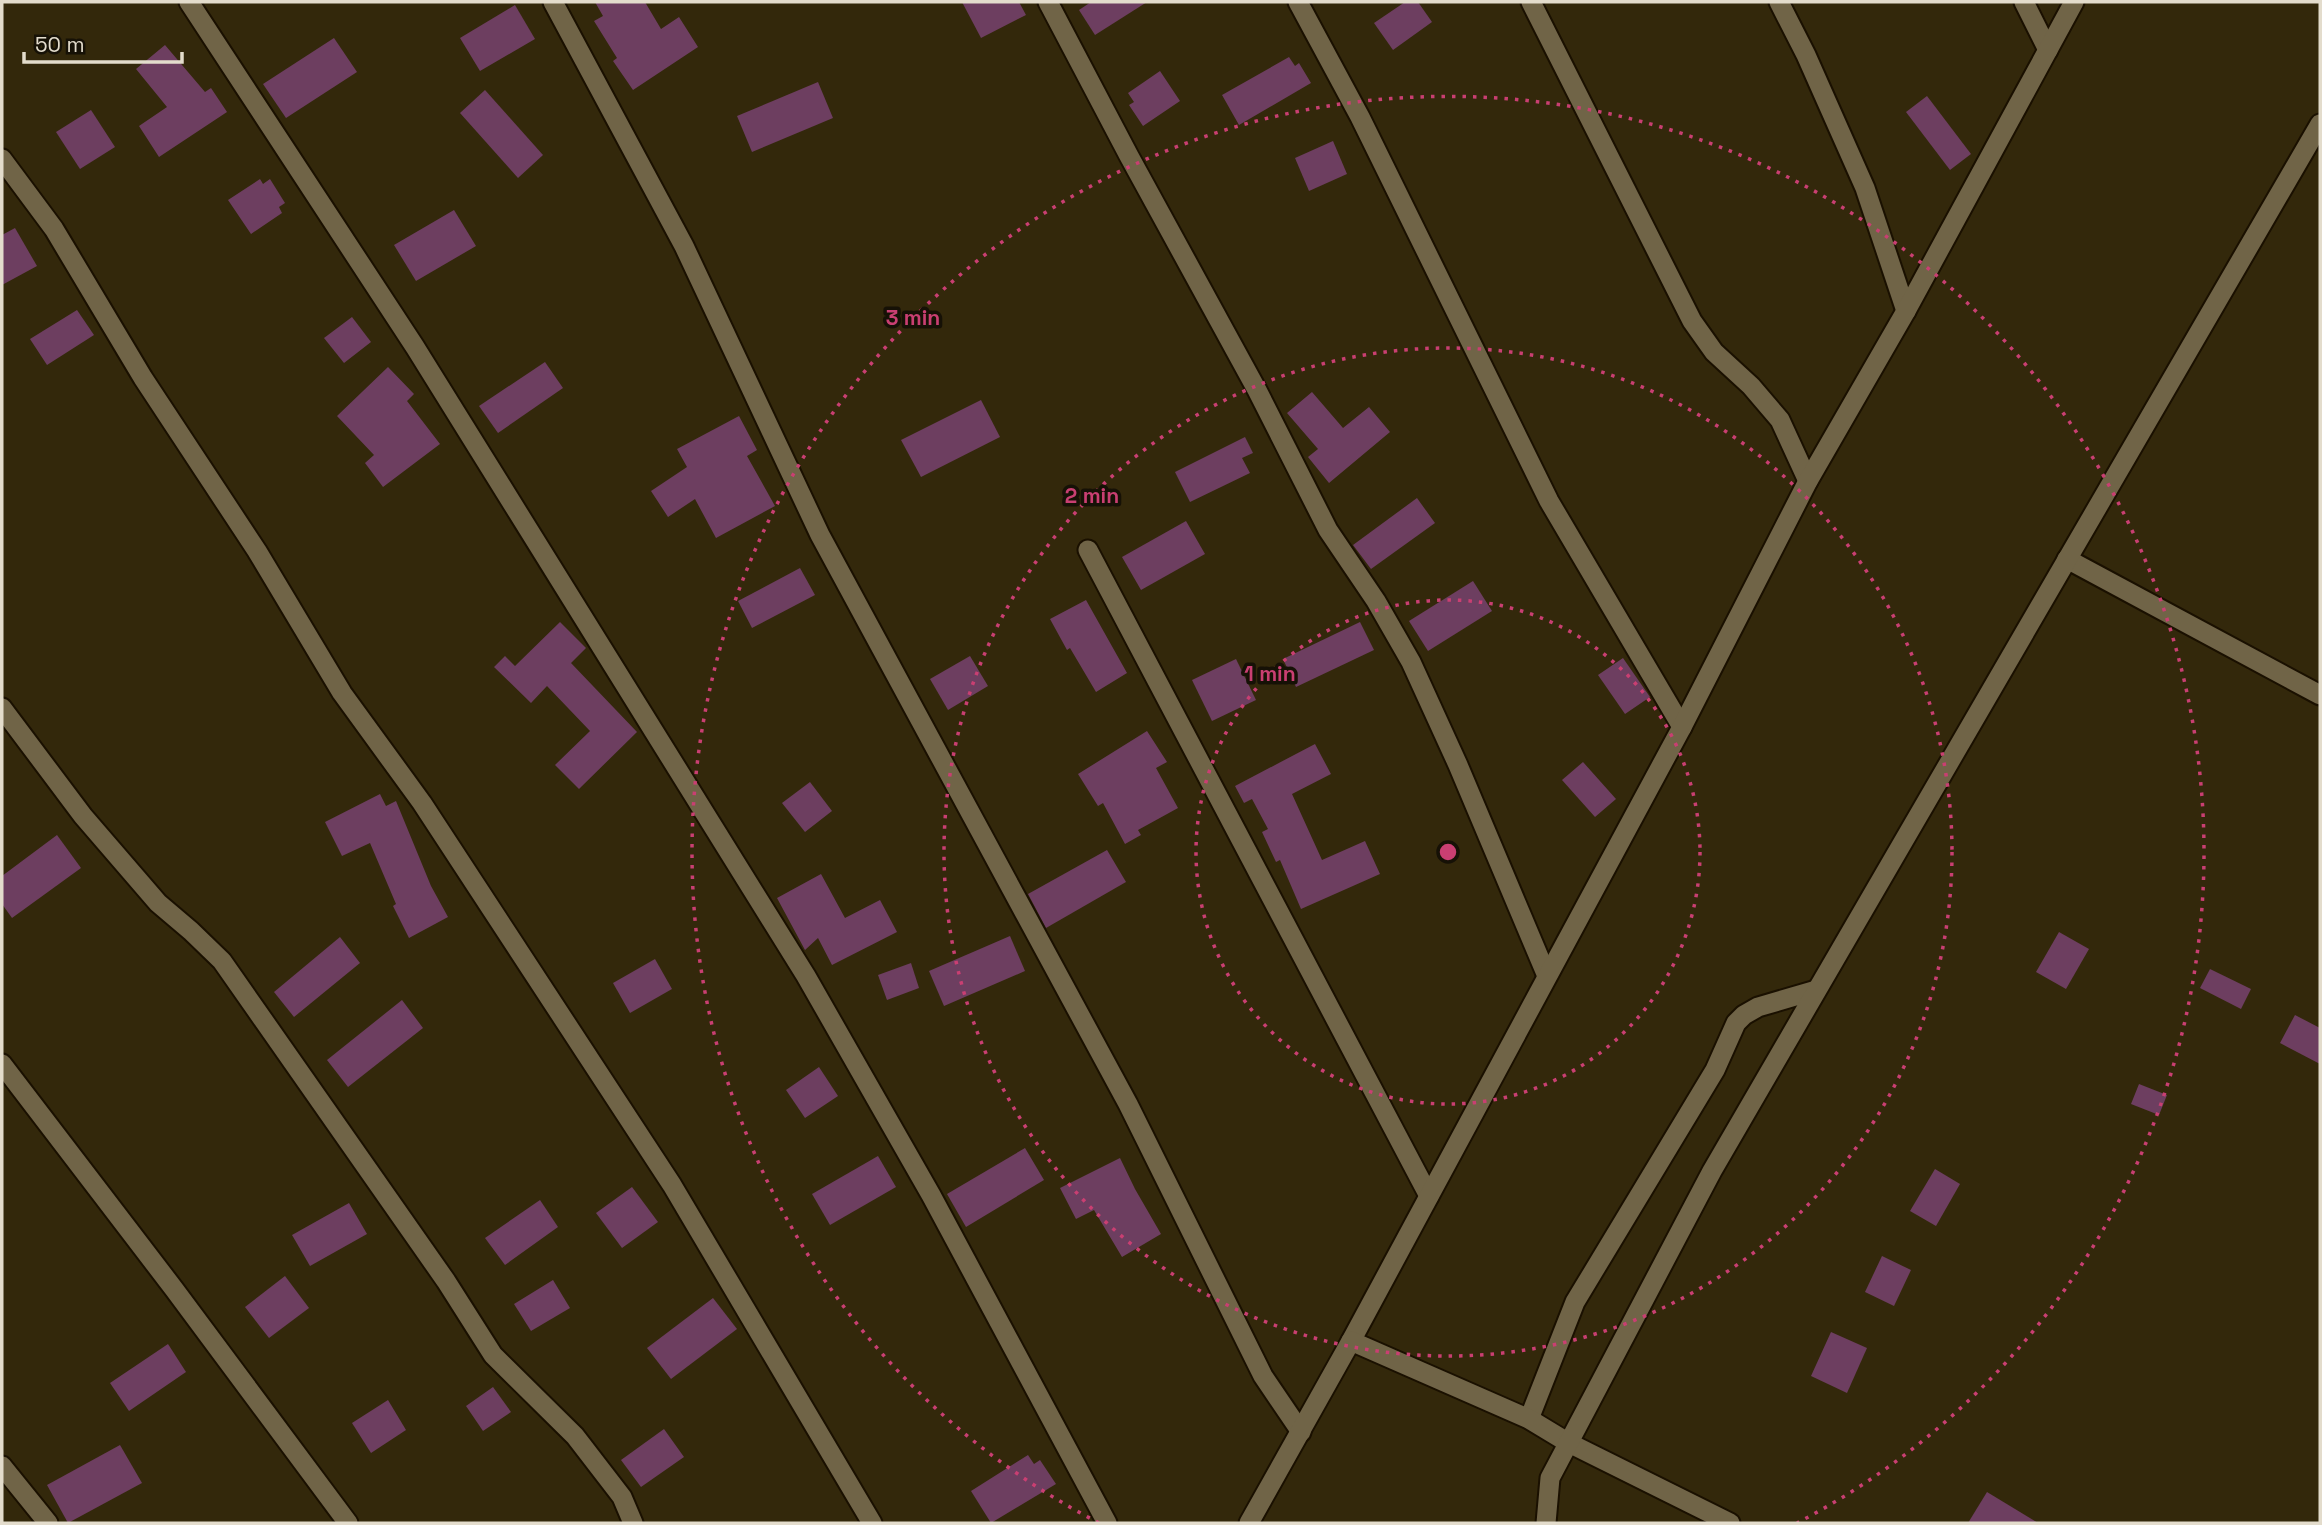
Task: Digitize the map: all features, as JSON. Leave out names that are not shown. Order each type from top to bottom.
[{"type":"street","points":[[189,2],[415,346],[806,976],[931,1195],[1107,1523]]},
{"type":"street","points":[[553,2],[684,246],[820,535],[1128,1104],[1263,1376],[1301,1432]]},
{"type":"street","points":[[1048,2],[1257,390],[1328,530],[1376,601],[1410,662],[1458,765],[1547,976]]},
{"type":"street","points":[[1298,2],[1360,117],[1549,501],[1682,727]]},
{"type":"street","points":[[1531,2],[1692,321],[1714,352],[1751,386],[1780,420],[1808,481]]},
{"type":"street","points":[[1779,2],[1807,55],[1865,188],[1906,311]]},
{"type":"street","points":[[2024,2],[2048,50]]},
{"type":"street","points":[[1249,1523],[1301,1432],[1682,727],[1808,481],[1906,311],[2074,2]]},
{"type":"street","points":[[1546,1523],[1550,1478],[1712,1171],[2320,124]]},
{"type":"street","points":[[2,159],[54,229],[144,378],[257,551],[342,694],[422,803],[672,1185],[872,1523]]},
{"type":"street","points":[[1088,550],[1429,1196]]},
{"type":"street","points":[[2067,559],[2320,695]]},
{"type":"street","points":[[2,708],[83,816],[135,877],[158,903],[222,961],[446,1281],[493,1355],[575,1436],[622,1497],[633,1523]]},
{"type":"street","points":[[1529,1419],[1574,1302],[1715,1070],[1735,1023],[1758,1007],[1816,990]]},
{"type":"street","points":[[2,1064],[348,1523]]},
{"type":"street","points":[[1351,1340],[1529,1419],[1567,1442],[1730,1523]]},
{"type":"street","points":[[2,1466],[48,1523]]},
{"type":"building","points":[[595,2],[645,2],[661,29],[679,17],[698,47],[633,90],[613,61],[617,58],[594,21],[603,16]]},
{"type":"building","points":[[962,2],[1019,2],[1026,15],[981,38]]},
{"type":"building","points":[[1091,2],[1147,2],[1095,35],[1079,10]]},
{"type":"building","points":[[1405,2],[1418,2],[1432,22],[1393,50],[1374,23]]},
{"type":"building","points":[[515,5],[535,39],[480,71],[460,38]]},
{"type":"building","points":[[334,38],[357,72],[286,118],[263,84]]},
{"type":"building","points":[[165,45],[205,92],[211,88],[227,112],[159,157],[139,126],[167,107],[136,69]]},
{"type":"building","points":[[1289,57],[1295,66],[1299,63],[1311,83],[1239,125],[1222,95]]},
{"type":"building","points":[[1160,71],[1180,101],[1143,126],[1129,105],[1134,102],[1128,93]]},
{"type":"building","points":[[818,82],[833,118],[752,152],[737,116]]},
{"type":"building","points":[[485,90],[543,155],[518,178],[460,113]]},
{"type":"building","points":[[1927,96],[1971,154],[1950,170],[1906,112]]},
{"type":"building","points":[[91,110],[115,147],[80,169],[56,132]]},
{"type":"building","points":[[1333,141],[1347,174],[1309,191],[1295,158]]},
{"type":"building","points":[[260,179],[263,184],[270,179],[285,203],[279,207],[282,213],[251,234],[228,200]]},
{"type":"building","points":[[454,210],[476,246],[416,281],[394,245]]},
{"type":"building","points":[[15,228],[37,266],[2,285],[2,235]]},
{"type":"building","points":[[77,310],[94,335],[47,365],[30,339]]},
{"type":"building","points":[[352,317],[371,342],[344,363],[324,338]]},
{"type":"building","points":[[545,362],[563,388],[498,433],[479,406]]},
{"type":"building","points":[[388,367],[414,394],[407,401],[440,444],[383,487],[365,463],[374,455],[337,416]]},
{"type":"building","points":[[1312,392],[1343,428],[1369,407],[1390,432],[1329,483],[1308,457],[1318,449],[1287,413]]},
{"type":"building","points":[[981,400],[1000,437],[921,477],[901,440]]},
{"type":"building","points":[[739,416],[757,450],[747,456],[775,506],[716,538],[695,499],[668,517],[651,491],[687,467],[677,449]]},
{"type":"building","points":[[1245,437],[1253,453],[1242,458],[1250,473],[1190,502],[1175,472]]},
{"type":"building","points":[[1417,498],[1435,523],[1371,569],[1353,545]]},
{"type":"building","points":[[1186,521],[1205,554],[1141,590],[1122,557]]},
{"type":"building","points":[[800,568],[815,595],[752,628],[738,601]]},
{"type":"building","points":[[1473,581],[1492,611],[1428,651],[1409,621]]},
{"type":"building","points":[[1086,600],[1127,673],[1096,692],[1070,648],[1067,650],[1050,619]]},
{"type":"building","points":[[560,622],[586,648],[571,663],[637,732],[579,789],[555,765],[590,731],[547,686],[531,703],[494,667],[505,656],[515,666]]},
{"type":"building","points":[[1360,622],[1374,650],[1296,687],[1283,659]]},
{"type":"building","points":[[970,656],[988,686],[948,710],[930,679]]},
{"type":"building","points":[[1623,658],[1650,697],[1625,714],[1598,675]]},
{"type":"building","points":[[1236,659],[1256,700],[1212,721],[1192,680]]},
{"type":"building","points":[[1147,731],[1167,762],[1156,768],[1178,808],[1138,830],[1141,835],[1125,844],[1103,803],[1098,806],[1078,774]]},
{"type":"building","points":[[1315,744],[1331,774],[1292,794],[1322,860],[1365,841],[1380,874],[1301,909],[1280,860],[1276,862],[1262,832],[1268,829],[1252,799],[1244,803],[1235,786]]},
{"type":"building","points":[[1583,762],[1616,799],[1595,817],[1562,780]]},
{"type":"building","points":[[810,782],[832,811],[805,832],[782,803]]},
{"type":"building","points":[[380,794],[386,806],[396,801],[431,886],[448,917],[409,938],[393,906],[396,904],[370,843],[342,856],[325,822]]},
{"type":"building","points":[[57,835],[81,868],[12,918],[2,904],[2,876]]},
{"type":"building","points":[[1107,850],[1126,882],[1046,928],[1028,894]]},
{"type":"building","points":[[821,874],[845,918],[880,900],[897,932],[832,965],[818,938],[805,950],[777,898]]},
{"type":"building","points":[[2059,932],[2089,949],[2066,989],[2036,972]]},
{"type":"building","points":[[1010,936],[1025,971],[944,1006],[929,971]]},
{"type":"building","points":[[340,937],[360,963],[294,1017],[274,992]]},
{"type":"building","points":[[655,959],[672,989],[630,1013],[613,983]]},
{"type":"building","points":[[911,963],[919,988],[887,1000],[878,975]]},
{"type":"building","points":[[2210,969],[2251,989],[2241,1009],[2200,988]]},
{"type":"building","points":[[402,1000],[423,1028],[348,1087],[327,1060]]},
{"type":"building","points":[[2295,1015],[2320,1028],[2320,1064],[2280,1043]]},
{"type":"building","points":[[819,1067],[838,1096],[805,1118],[786,1090]]},
{"type":"building","points":[[2139,1084],[2167,1095],[2159,1115],[2131,1104]]},
{"type":"building","points":[[1025,1148],[1044,1180],[966,1227],[947,1194]]},
{"type":"building","points":[[878,1156],[896,1187],[830,1225],[812,1194]]},
{"type":"building","points":[[1120,1158],[1161,1234],[1122,1257],[1094,1210],[1076,1219],[1060,1188]]},
{"type":"building","points":[[1935,1169],[1960,1184],[1936,1226],[1910,1211]]},
{"type":"building","points":[[632,1187],[658,1222],[622,1248],[596,1213]]},
{"type":"building","points":[[540,1200],[558,1227],[505,1265],[485,1238]]},
{"type":"building","points":[[349,1203],[367,1234],[310,1266],[292,1235]]},
{"type":"building","points":[[1882,1256],[1911,1270],[1894,1306],[1865,1292]]},
{"type":"building","points":[[285,1276],[309,1308],[269,1338],[245,1307]]},
{"type":"building","points":[[553,1280],[570,1308],[531,1331],[514,1304]]},
{"type":"building","points":[[713,1298],[737,1329],[671,1379],[647,1348]]},
{"type":"building","points":[[1831,1332],[1867,1348],[1847,1393],[1811,1376]]},
{"type":"building","points":[[168,1344],[186,1372],[129,1411],[110,1383]]},
{"type":"building","points":[[493,1387],[511,1412],[483,1431],[466,1406]]},
{"type":"building","points":[[388,1400],[406,1430],[371,1453],[352,1423]]},
{"type":"building","points":[[664,1429],[684,1457],[641,1487],[621,1460]]},
{"type":"building","points":[[120,1445],[142,1483],[68,1523],[47,1485]]},
{"type":"building","points":[[1028,1455],[1034,1464],[1040,1460],[1056,1484],[991,1523],[971,1491]]},
{"type":"building","points":[[1987,1492],[2038,1523],[1968,1523]]}]
